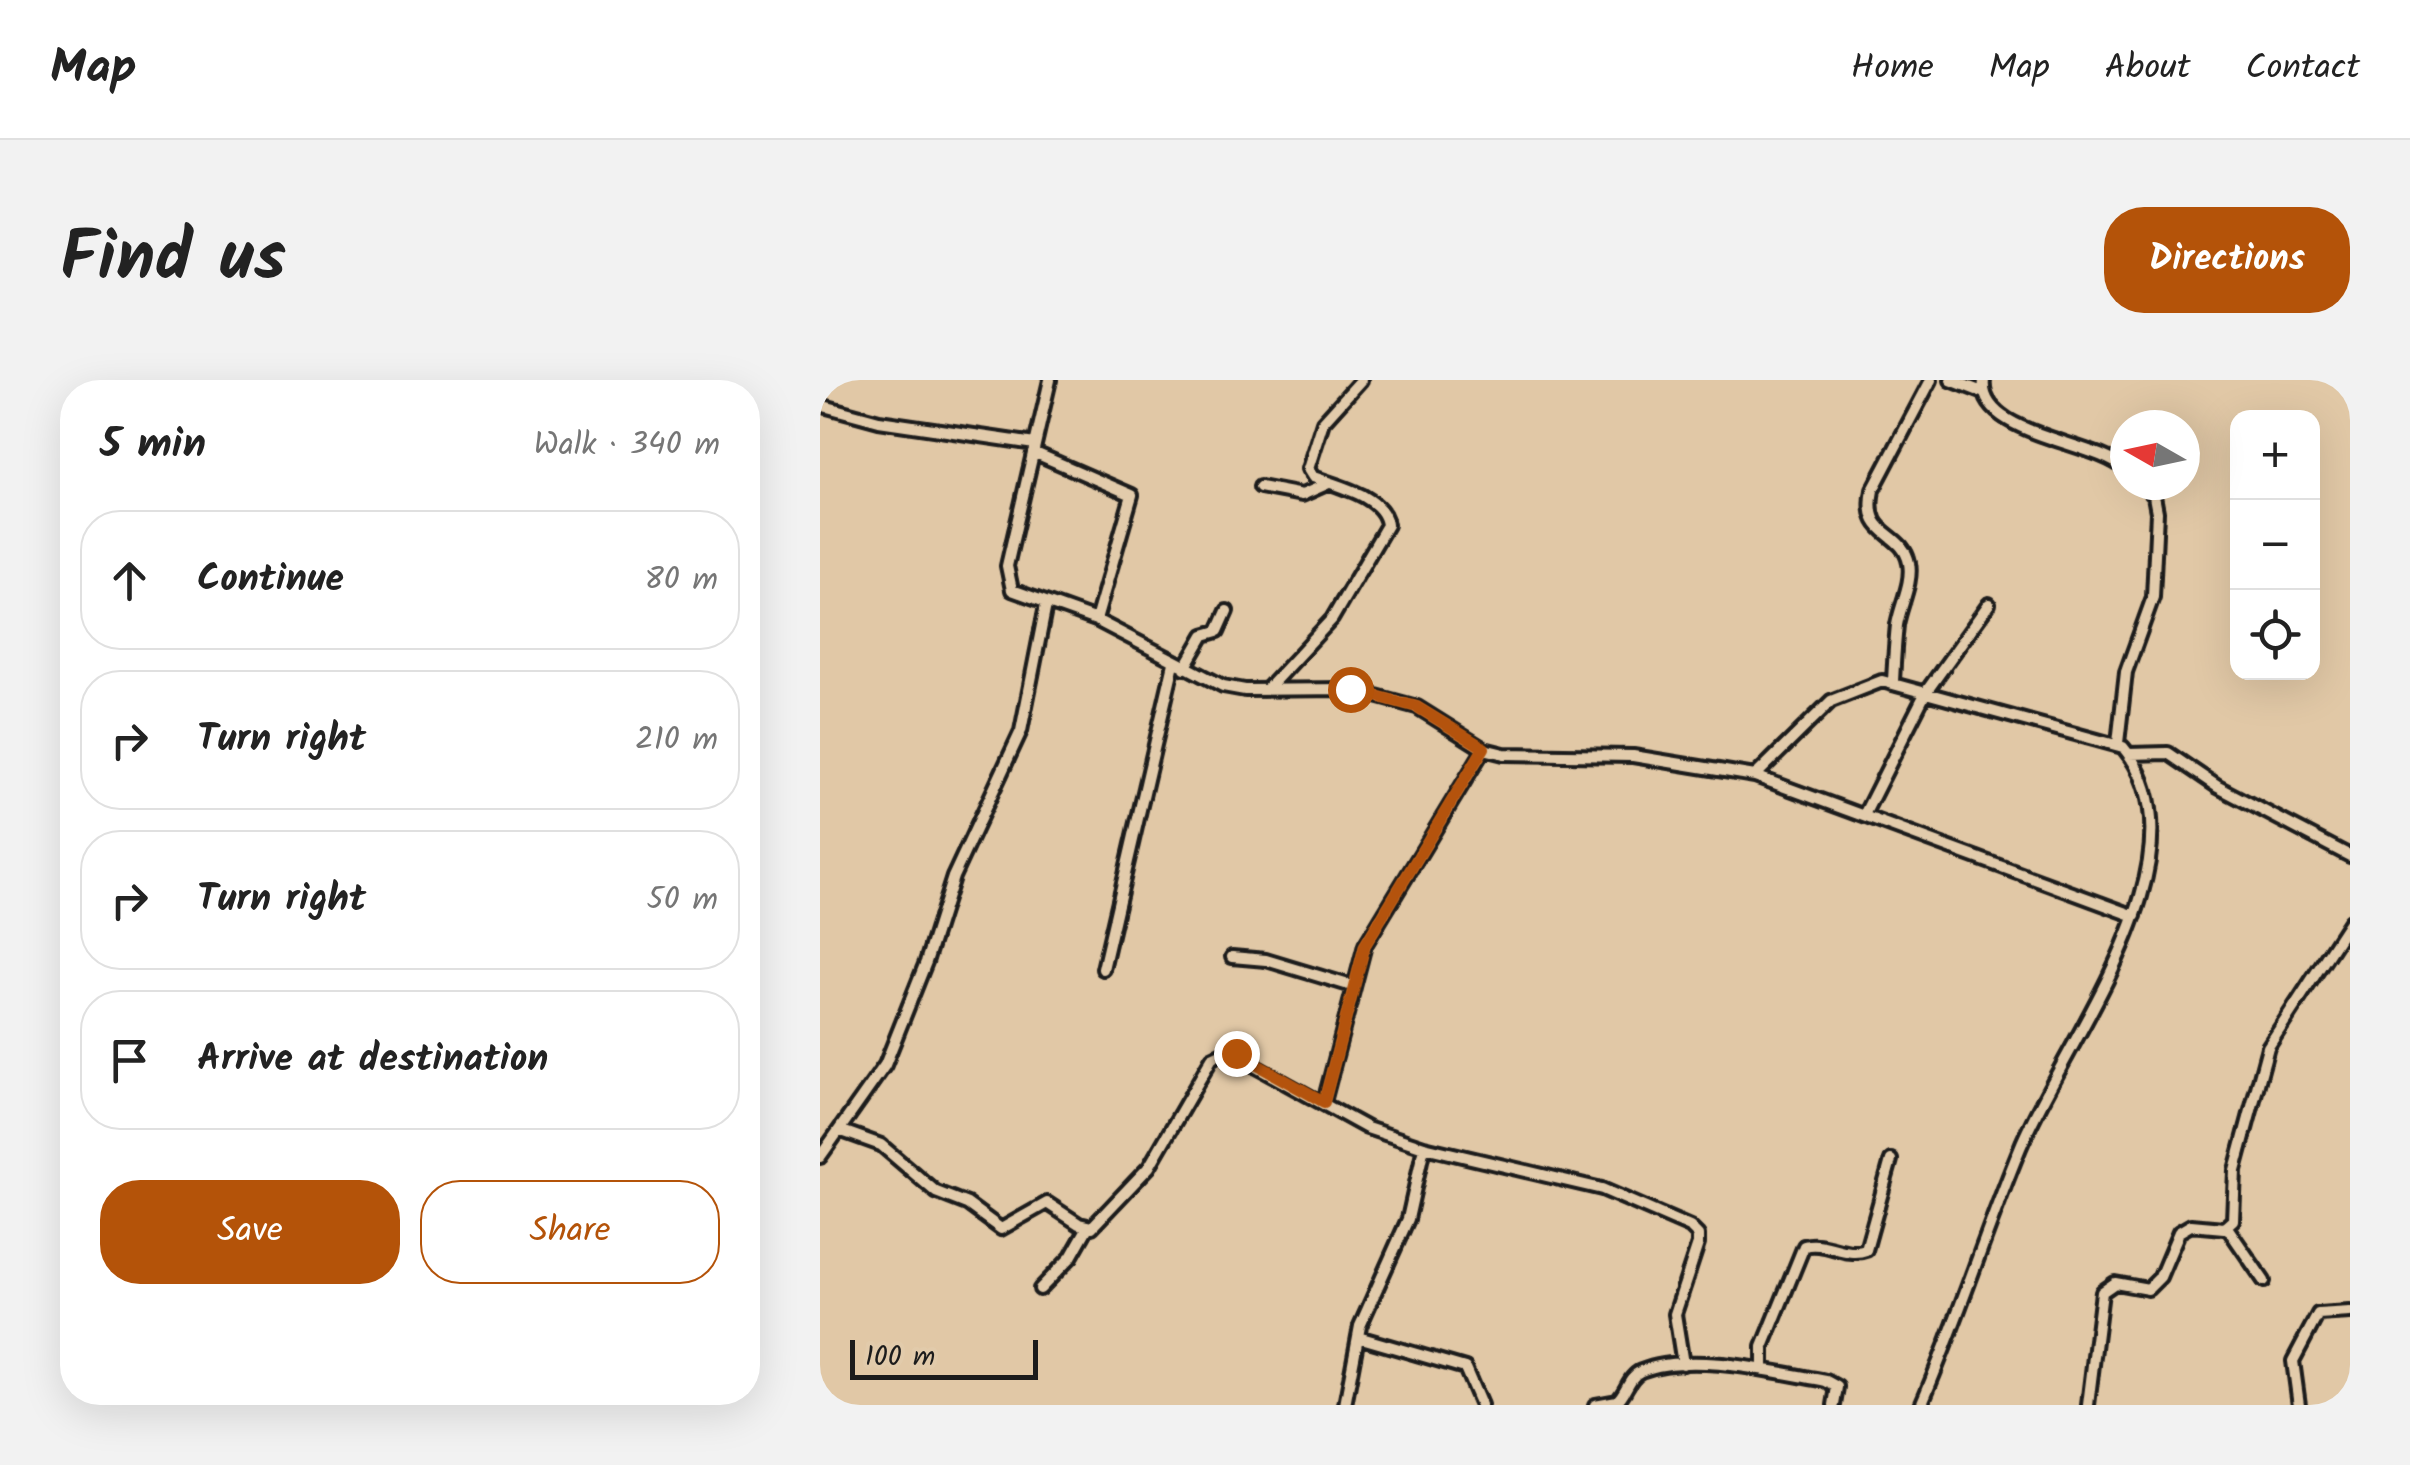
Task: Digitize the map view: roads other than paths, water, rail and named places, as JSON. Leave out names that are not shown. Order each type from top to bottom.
[{"type":"street","points":[[1050,380],[1008,575],[1018,595],[1096,620],[1179,666],[1233,689],[1337,688],[1406,703],[1484,748],[1504,754],[1632,756],[1755,776],[2135,916]]},
{"type":"street","points":[[1266,689],[1332,619],[1387,525],[1386,516],[1371,501],[1329,484],[1308,469],[1320,428],[1360,380]]},
{"type":"street","points":[[1893,681],[1897,623],[1910,570],[1902,548],[1878,529],[1870,504],[1873,490],[1931,380]]},
{"type":"street","points":[[1951,380],[1983,386],[1990,409],[2038,434],[2110,458]]},
{"type":"street","points":[[820,405],[878,421],[1034,448],[1132,495],[1096,620]]},
{"type":"street","points":[[1260,488],[1302,495],[1329,484]]},
{"type":"street","points":[[2118,743],[2126,672],[2153,597],[2154,500]]},
{"type":"street","points":[[1864,815],[1926,692],[1989,604]]},
{"type":"street","points":[[820,1158],[885,1066],[926,962],[953,877],[1021,731],[1046,605]]},
{"type":"street","points":[[1102,969],[1179,666],[1204,635],[1218,631],[1227,611]]},
{"type":"street","points":[[1755,776],[1831,701],[1882,681],[1893,681],[2008,718],[2118,743],[2128,754],[2147,795],[2152,834],[2150,861],[2135,916],[2068,1060],[2020,1147],[1921,1405]]},
{"type":"street","points":[[1324,1102],[1365,945],[1484,748]]},
{"type":"street","points":[[2128,754],[2168,754],[2218,787],[2350,856]]},
{"type":"street","points":[[2227,1227],[2234,1216],[2234,1177],[2248,1114],[2268,1047],[2350,921]]},
{"type":"street","points":[[1232,957],[1266,960],[1352,986]]},
{"type":"street","points":[[1040,1289],[1071,1257],[1088,1227],[1098,1222],[1149,1167],[1218,1053],[1236,1053],[1367,1128],[1424,1147],[1602,1189],[1690,1228],[1698,1235],[1698,1244],[1675,1314],[1683,1364]]},
{"type":"street","points":[[842,1131],[880,1146],[936,1192],[967,1204],[1001,1228],[1047,1202],[1088,1227]]},
{"type":"street","points":[[1345,1405],[1365,1312],[1408,1219],[1424,1147]]},
{"type":"street","points":[[1763,1370],[1763,1347],[1804,1246],[1813,1244],[1858,1254],[1866,1250],[1891,1160]]},
{"type":"street","points":[[2088,1405],[2096,1318],[2105,1287],[2115,1283],[2148,1288],[2160,1277],[2179,1232],[2191,1226],[2227,1227]]},
{"type":"street","points":[[2227,1227],[2264,1281]]},
{"type":"street","points":[[2299,1405],[2295,1350],[2318,1314],[2350,1312]]},
{"type":"street","points":[[1358,1336],[1466,1368],[1481,1405]]},
{"type":"street","points":[[1595,1405],[1617,1401],[1630,1378],[1642,1371],[1683,1364],[1763,1370],[1833,1384],[1838,1392],[1834,1405]]}]
